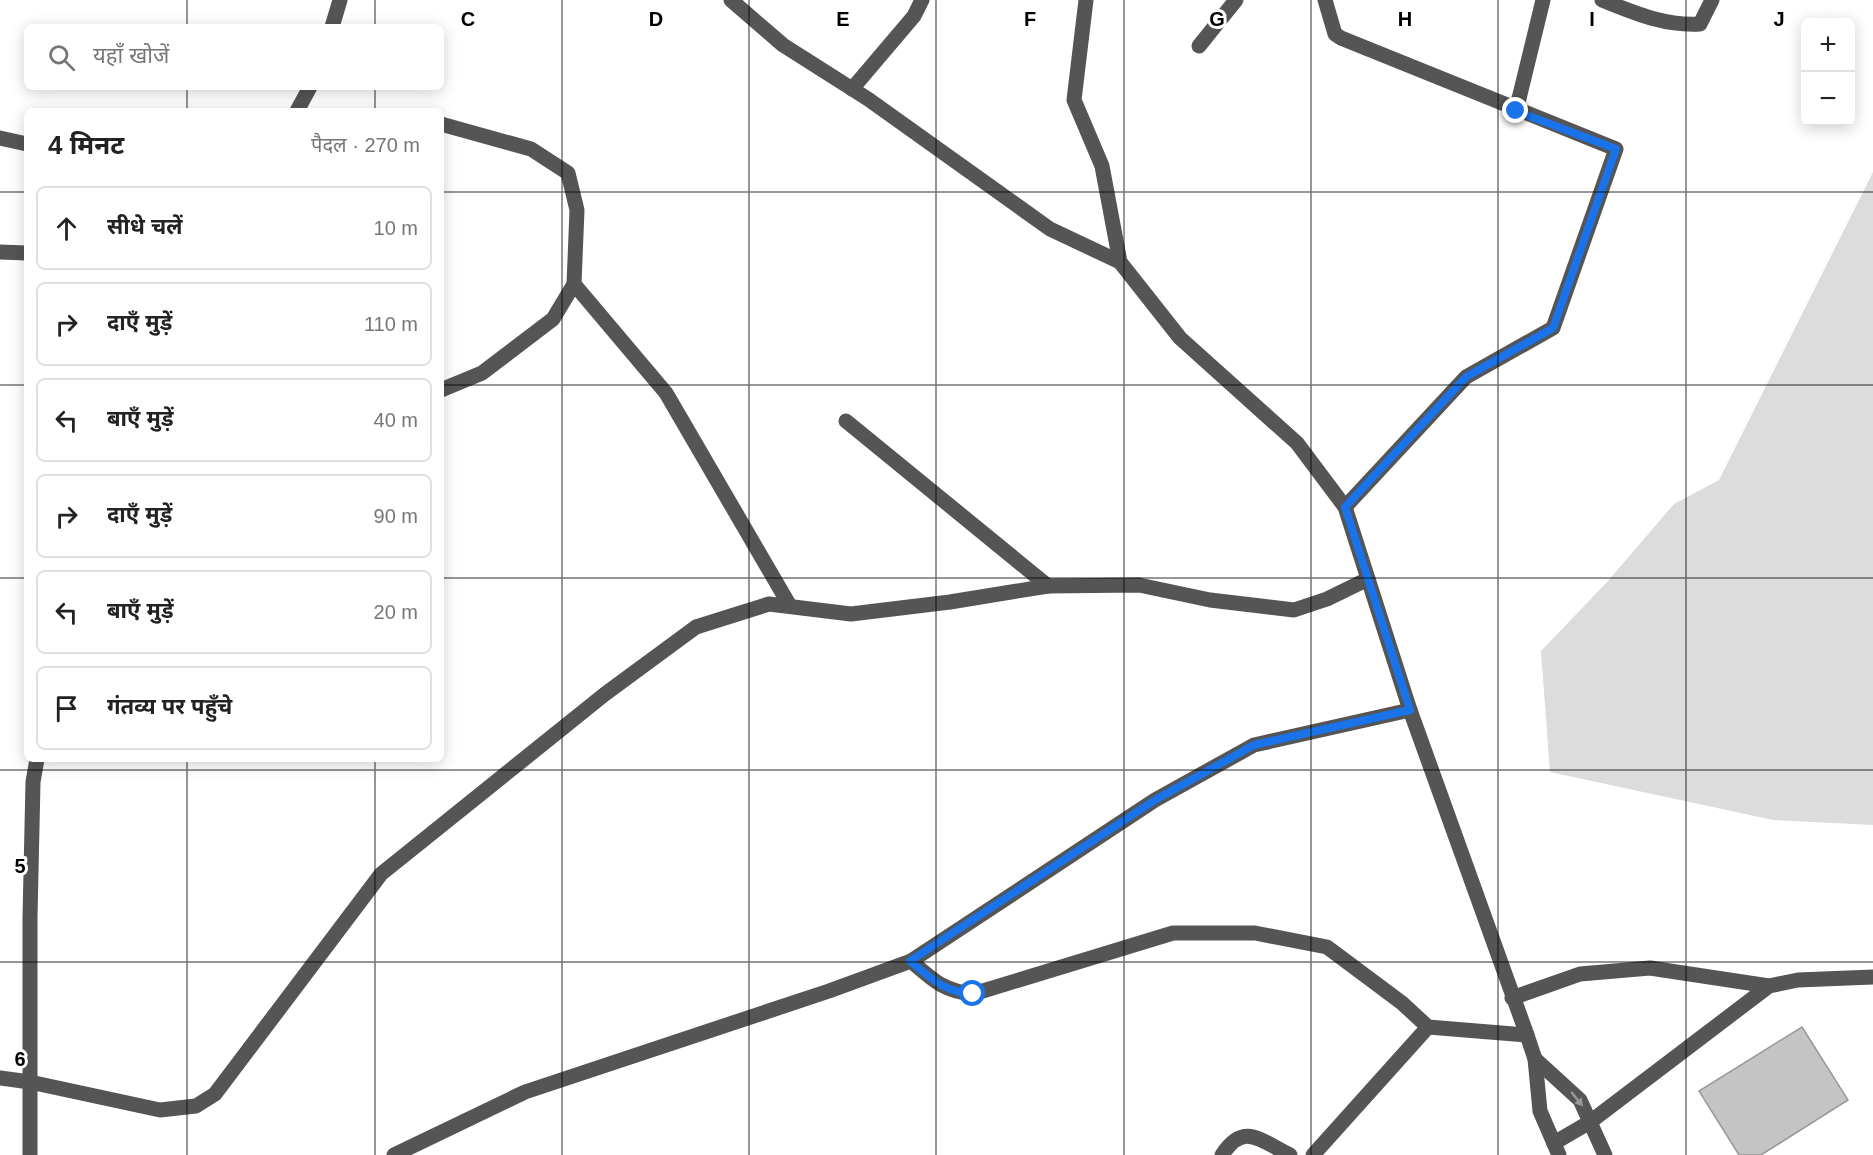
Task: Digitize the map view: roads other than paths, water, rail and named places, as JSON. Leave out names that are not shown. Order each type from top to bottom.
[{"type":"street","points":[[333,24],[340,0]]},
{"type":"street","points":[[731,0],[783,45],[852,89],[1050,229],[1120,262],[1180,339],[1298,443],[1345,507],[1410,710],[1535,1059],[1540,1111],[1557,1149],[1769,986]]},
{"type":"street","points":[[852,89],[914,16],[922,0]]},
{"type":"street","points":[[1086,0],[1074,100],[1102,166],[1120,262]]},
{"type":"street","points":[[1199,45],[1236,0]]},
{"type":"street","points":[[1324,0],[1335,34],[1341,38],[1516,111],[1616,149],[1553,328],[1466,377],[1345,507]]},
{"type":"street","points":[[1516,111],[1543,0]]},
{"type":"street","points":[[1602,0],[1658,22],[1686,25],[1700,24],[1713,0]]},
{"type":"street","points":[[299,108],[308,90]]},
{"type":"street","points":[[444,125],[531,149],[568,173],[577,210],[574,284],[553,319],[482,373],[444,389]]},
{"type":"street","points":[[0,138],[24,143]]},
{"type":"street","points":[[0,252],[24,253]]},
{"type":"street","points":[[574,284],[666,393],[790,606]]},
{"type":"street","points":[[846,421],[1048,586]]},
{"type":"street","points":[[0,1078],[30,1082],[160,1110],[196,1106],[215,1094],[381,874],[605,694],[696,627],[769,604],[851,614],[950,602],[1048,586],[1139,585],[1210,600],[1294,610],[1327,599],[1368,579]]},
{"type":"street","points":[[394,1155],[525,1092],[829,991],[910,961],[1155,800],[1254,745],[1410,710]]},
{"type":"street","points":[[30,1155],[30,917],[33,782],[36,762]]},
{"type":"street","points":[[910,961],[937,984],[953,992],[973,994],[1173,933],[1255,933],[1327,947],[1402,1003],[1428,1027],[1527,1035]]},
{"type":"street","points":[[1512,998],[1580,974],[1650,968],[1769,986],[1798,980],[1873,977]]},
{"type":"street","points":[[1313,1155],[1428,1027]]},
{"type":"street","points":[[1535,1059],[1580,1100],[1605,1155]]},
{"type":"street","points":[[1222,1155],[1237,1137],[1246,1135],[1290,1155]]}]
